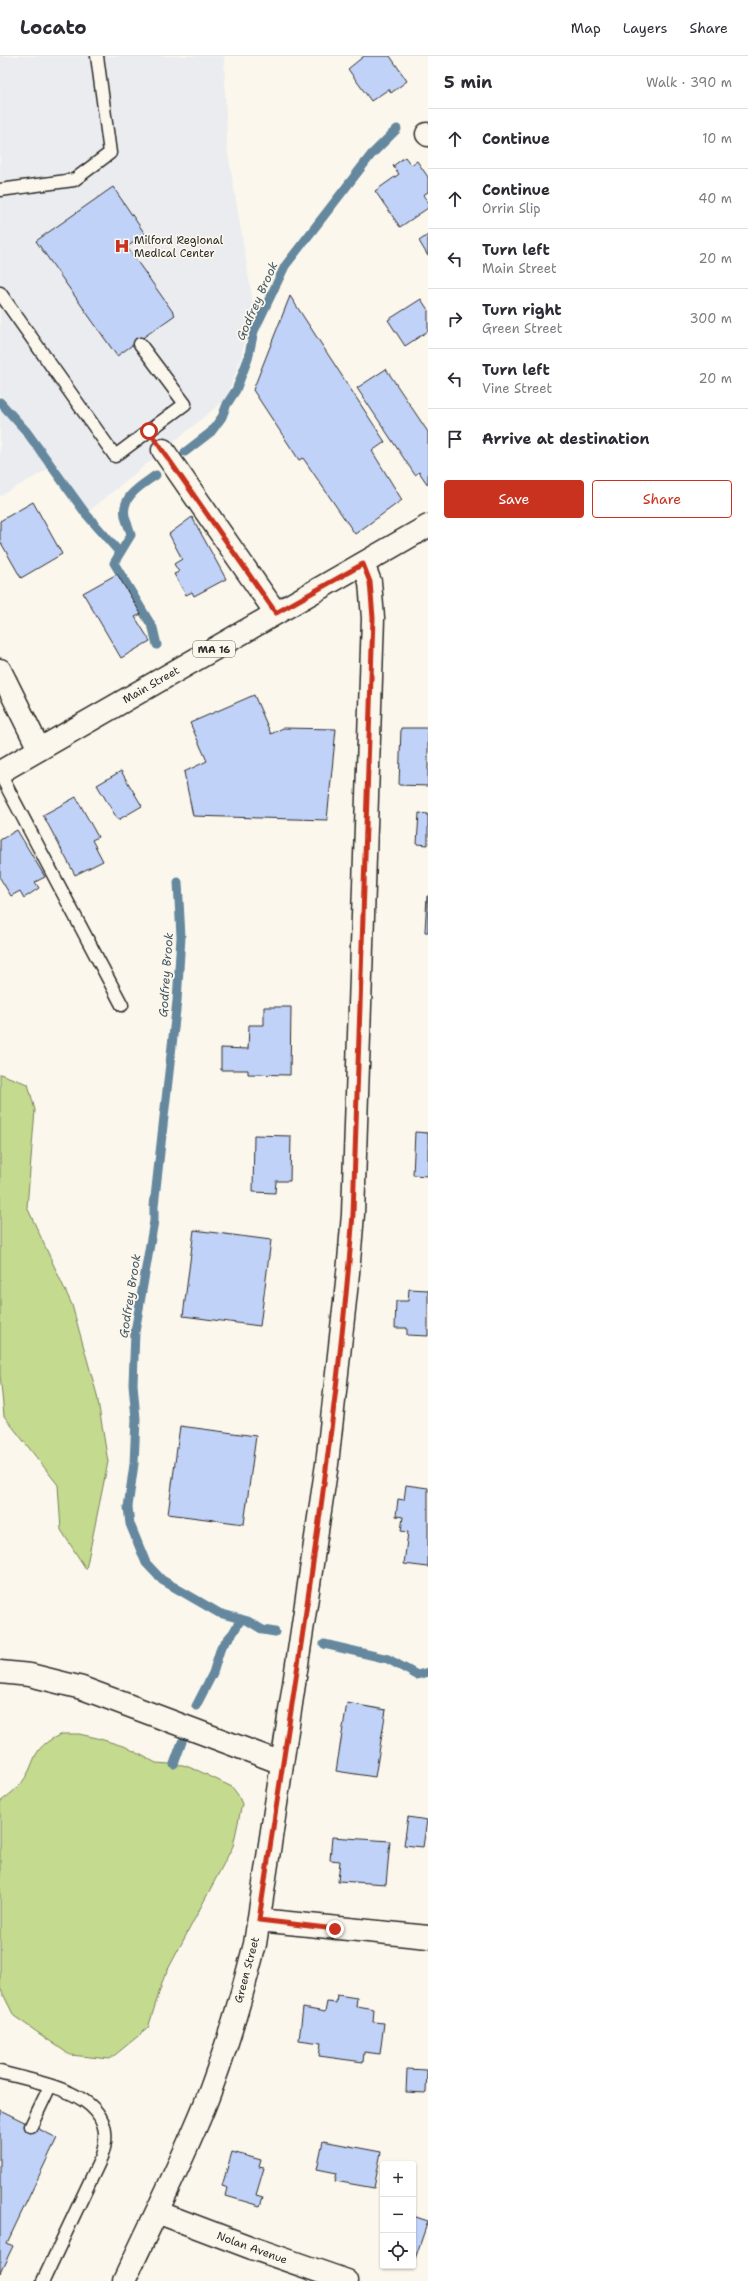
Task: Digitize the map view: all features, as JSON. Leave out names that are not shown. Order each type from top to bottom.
[{"type":"street","points":[[163,450],[276,613]]},
{"type":"street","name":"Main Street","points":[[0,773],[39,749],[428,526]]},
{"type":"street","name":"Green Street","points":[[124,2281],[191,2139],[214,2078],[244,1986],[259,1920],[332,1425],[353,1214],[373,618],[370,582],[363,564]]},
{"type":"street","points":[[0,670],[39,749]]},
{"type":"street","points":[[0,1672],[30,1674],[82,1688],[282,1763]]},
{"type":"street","points":[[259,1920],[428,1937]]},
{"type":"street","name":"Nolan Avenue","points":[[157,2212],[252,2248],[347,2281]]},
{"type":"lane","points":[[0,190],[74,180],[110,153],[97,56]]},
{"type":"lane","points":[[0,292],[115,456],[185,404],[140,344]]},
{"type":"lane","points":[[149,431],[163,450]]},
{"type":"lane","points":[[0,773],[122,1005]]},
{"type":"lane","points":[[0,2072],[50,2086],[78,2096],[90,2104],[99,2116],[105,2141],[100,2158],[43,2281]]},
{"type":"lane","points":[[31,2126],[50,2086]]},
{"type":"shaded area","name":"Milford Regional Medical Center","points":[[0,56],[224,56],[227,146],[253,303],[241,357],[226,399],[89,511],[52,467],[0,496]]},
{"type":"green space","points":[[0,1074],[28,1084],[35,1110],[27,1207],[72,1305],[97,1395],[108,1462],[86,1569],[61,1530],[58,1485],[4,1416],[0,1374]]},
{"type":"green space","points":[[62,1734],[79,1734],[97,1738],[126,1747],[156,1763],[183,1765],[199,1771],[232,1787],[242,1804],[233,1846],[164,1977],[148,2028],[110,2059],[70,2055],[14,2016],[0,1988],[0,1802],[19,1786],[25,1778],[38,1751],[43,1745]]},
{"type":"building","points":[[364,56],[390,56],[407,81],[391,93],[389,89],[371,101],[348,69]]},
{"type":"building","points":[[405,157],[411,165],[417,161],[428,177],[428,192],[423,195],[428,202],[428,208],[400,227],[375,191],[399,174],[393,166]]},
{"type":"building","points":[[113,187],[145,234],[127,247],[175,315],[117,356],[36,241]]},
{"type":"building","points":[[428,235],[428,256],[419,241]]},
{"type":"building","points":[[290,296],[385,442],[372,451],[402,500],[355,534],[303,458],[299,460],[253,390]]},
{"type":"building","points":[[421,299],[428,310],[428,331],[405,346],[388,320]]},
{"type":"building","points":[[386,369],[428,432],[428,485],[419,472],[415,475],[357,388]]},
{"type":"building","points":[[33,502],[62,554],[21,578],[0,541],[0,521]]},
{"type":"building","points":[[192,517],[226,579],[194,596],[192,592],[186,595],[174,574],[179,572],[174,564],[182,559],[169,534]]},
{"type":"building","points":[[117,574],[141,614],[135,617],[150,641],[121,658],[83,593]]},
{"type":"building","points":[[254,695],[271,734],[283,728],[336,729],[327,820],[193,816],[184,772],[207,761],[190,723]]},
{"type":"building","points":[[401,728],[428,728],[428,786],[399,785]]},
{"type":"building","points":[[121,771],[142,806],[118,820],[97,785]]},
{"type":"building","points":[[76,797],[98,837],[92,840],[103,861],[75,875],[43,815]]},
{"type":"building","points":[[419,813],[428,814],[428,845],[417,844]]},
{"type":"building","points":[[17,830],[45,877],[35,882],[39,888],[24,898],[20,891],[11,896],[0,878],[0,840]]},
{"type":"building","points":[[427,896],[428,932],[425,932]]},
{"type":"building","points":[[264,1007],[291,1007],[290,1075],[248,1074],[248,1070],[221,1070],[221,1048],[248,1049],[249,1025],[264,1025]]},
{"type":"building","points":[[415,1132],[428,1133],[428,1176],[413,1175]]},
{"type":"building","points":[[254,1135],[291,1136],[290,1181],[276,1181],[275,1193],[253,1192]]},
{"type":"building","points":[[194,1230],[271,1240],[260,1326],[183,1316]]},
{"type":"building","points":[[409,1289],[428,1290],[428,1336],[407,1335],[407,1328],[395,1328],[396,1301],[408,1301]]},
{"type":"building","points":[[180,1426],[256,1436],[244,1524],[168,1514]]},
{"type":"building","points":[[406,1485],[428,1488],[428,1567],[404,1564],[408,1532],[401,1531],[403,1517],[396,1516],[398,1499],[404,1500]]},
{"type":"building","points":[[347,1703],[386,1710],[375,1777],[336,1771]]},
{"type":"building","points":[[408,1817],[427,1820],[423,1847],[404,1845]]},
{"type":"building","points":[[332,1837],[390,1841],[386,1884],[338,1881],[340,1861],[330,1860]]},
{"type":"building","points":[[337,1995],[357,1998],[356,2006],[374,2009],[373,2022],[384,2023],[380,2054],[364,2052],[363,2062],[319,2056],[321,2043],[299,2040],[303,2008],[325,2012],[327,2002],[336,2003]]},
{"type":"building","points":[[407,2069],[427,2070],[426,2093],[406,2092]]},
{"type":"building","points":[[0,2110],[57,2138],[7,2243],[13,2246],[0,2273]]},
{"type":"building","points":[[323,2141],[381,2152],[374,2188],[335,2181],[337,2173],[317,2169]]},
{"type":"building","points":[[232,2152],[261,2160],[259,2167],[264,2168],[256,2195],[263,2197],[260,2206],[226,2196],[228,2188],[222,2186]]},
{"type":"building","points":[[416,2217],[428,2221],[416,2256]]},
{"type":"waterway","name":"Godfrey Brook","points":[[185,452],[211,432],[222,417],[227,404],[236,390],[248,359],[254,331],[285,266],[371,155],[397,129]]},
{"type":"waterway","points":[[0,402],[26,431],[86,514],[120,553]]},
{"type":"waterway","name":"Godfrey Brook","points":[[156,475],[139,487],[129,497],[126,503],[125,516],[131,535],[114,563],[153,628],[157,645]]},
{"type":"waterway","name":"Godfrey Brook","points":[[178,882],[181,937],[177,1001],[154,1206],[154,1221],[135,1332],[133,1384],[136,1419],[134,1464],[128,1507],[130,1524],[146,1563],[162,1580],[219,1613],[248,1621],[263,1630],[275,1632]]},
{"type":"waterway","points":[[196,1706],[213,1673],[221,1647],[233,1633],[241,1619]]},
{"type":"waterway","name":"Godfrey Brook","points":[[324,1644],[388,1659],[417,1675],[428,1672]]},
{"type":"waterway","points":[[174,1764],[182,1742]]},
{"type":"place","name":"Milford Regional Medical Center","points":[[122,246]]},
{"type":"route","points":[[149,431],[276,613],[363,564],[367,572],[372,594],[373,618],[353,1214],[348,1273],[335,1403],[327,1464],[259,1920],[335,1929]]}]
